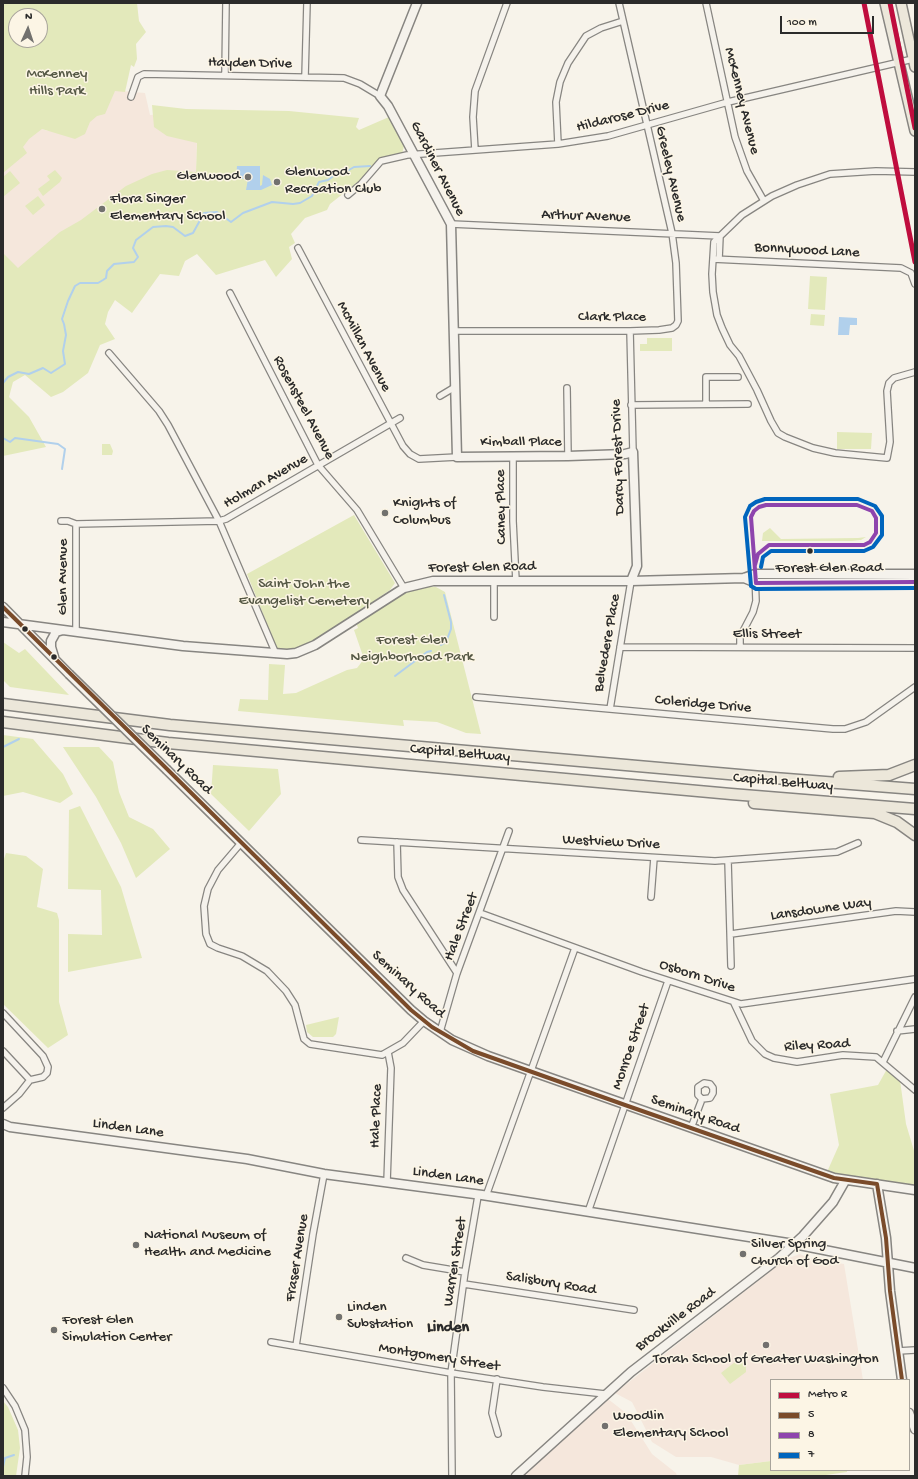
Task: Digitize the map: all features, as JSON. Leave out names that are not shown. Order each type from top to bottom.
[{"type":"highway","name":"Capital Beltway","points":[[3,704],[170,725],[915,789]]},
{"type":"highway","name":"Capital Beltway","points":[[3,722],[161,742],[731,794],[915,809]]},
{"type":"highway","points":[[774,778],[874,777],[895,774],[915,765]]},
{"type":"highway","points":[[731,794],[740,801],[875,813],[897,822],[915,834]]},
{"type":"main road","points":[[380,96],[417,3]]},
{"type":"main road","points":[[885,3],[900,61],[915,131]]},
{"type":"main road","points":[[901,3],[914,63]]},
{"type":"main road","name":"Gardiner Avenue","points":[[380,96],[388,106],[416,156],[451,224],[457,457]]},
{"type":"main road","name":"Kimball Place","points":[[457,457],[568,456],[625,454],[633,452]]},
{"type":"main road","name":"Darcy Forest Drive","points":[[631,581],[636,566],[633,452]]},
{"type":"main road","name":"Forest Glen Road","points":[[3,622],[183,646],[276,654],[296,653],[315,645],[404,588],[433,581],[631,581],[744,578],[755,574],[915,574]]},
{"type":"main road","name":"Forest Glen Road","points":[[744,578],[756,583],[915,582]]},
{"type":"main road","name":"Seminary Road","points":[[3,607],[56,662],[424,1022],[473,1050],[625,1105],[845,1181],[915,1190]]},
{"type":"main road","points":[[56,662],[52,652],[51,641],[56,632],[64,629]]},
{"type":"main road","name":"Linden Lane","points":[[3,1124],[10,1127],[247,1159],[324,1174],[482,1196],[794,1244],[888,1263]]},
{"type":"main road","name":"Brookville Road","points":[[516,1476],[605,1394],[642,1363],[765,1270],[794,1244],[808,1231],[833,1202],[845,1181]]},
{"type":"main road","points":[[877,1184],[902,1379]]},
{"type":"main road","points":[[888,1263],[915,1268]]},
{"type":"main road","points":[[910,1415],[915,1428]]},
{"type":"street","points":[[225,75],[226,3]]},
{"type":"street","points":[[305,76],[306,3]]},
{"type":"street","points":[[475,150],[473,117],[475,91],[507,3]]},
{"type":"street","name":"Greeley Avenue","points":[[619,3],[672,233]]},
{"type":"street","name":"McKenney Avenue","points":[[706,3],[735,137],[742,158],[764,201]]},
{"type":"street","points":[[558,144],[556,102],[560,82],[568,63],[586,36],[600,28],[623,21]]},
{"type":"street","name":"Hildarose Drive","points":[[348,195],[361,184],[381,161],[407,155],[416,156],[558,144],[608,136],[728,102],[900,61],[914,63]]},
{"type":"street","name":"Hayden Drive","points":[[131,97],[138,77],[144,74],[305,76],[344,78],[360,84],[380,96]]},
{"type":"street","points":[[915,172],[876,171],[830,174],[797,185],[764,201],[742,215],[720,236],[713,292],[717,315],[730,345],[739,356],[771,421],[778,432],[785,437],[813,448],[835,453],[887,458],[890,442],[887,391],[889,383],[894,378],[915,372]]},
{"type":"street","name":"Arthur Avenue","points":[[451,224],[720,236]]},
{"type":"street","name":"Clark Place","points":[[454,331],[630,331],[672,328],[678,321],[676,263],[672,233]]},
{"type":"street","name":"McMillan Avenue","points":[[298,248],[390,424],[410,454]]},
{"type":"street","name":"Bonnywood Lane","points":[[716,259],[901,268],[911,273],[915,284]]},
{"type":"street","name":"Rosensteel Avenue","points":[[230,293],[318,465],[358,510],[404,588]]},
{"type":"street","name":"Darcy Forest Drive","points":[[630,331],[633,452]]},
{"type":"street","points":[[109,353],[160,411],[219,521],[276,654]]},
{"type":"street","points":[[706,404],[706,377],[738,377]]},
{"type":"street","points":[[440,396],[455,387]]},
{"type":"street","points":[[567,388],[568,456]]},
{"type":"street","points":[[631,405],[748,404]]},
{"type":"street","name":"Holman Avenue","points":[[61,521],[68,520],[76,524],[219,521],[226,519],[400,418]]},
{"type":"street","name":"Kimball Place","points":[[410,454],[419,459],[457,457]]},
{"type":"street","name":"Caney Place","points":[[514,457],[513,521],[516,581]]},
{"type":"street","name":"Glen Avenue","points":[[76,524],[76,631]]},
{"type":"street","points":[[740,647],[740,637],[754,612],[756,601],[755,574]]},
{"type":"street","points":[[494,581],[494,617]]},
{"type":"street","name":"Belvedere Place","points":[[610,709],[631,581]]},
{"type":"street","name":"Ellis Street","points":[[620,647],[915,648]]},
{"type":"street","name":"Coleridge Drive","points":[[476,697],[845,729],[866,722],[915,687]]},
{"type":"street","name":"Hale Street","points":[[440,1032],[457,973],[509,831]]},
{"type":"street","name":"Westview Drive","points":[[361,840],[654,858],[728,861],[837,852],[858,843]]},
{"type":"street","points":[[397,842],[398,877],[403,890],[457,973]]},
{"type":"street","points":[[241,843],[218,870],[208,890],[204,917],[206,934],[210,944],[242,956],[267,971],[286,991],[295,1005],[304,1038],[309,1044],[382,1055],[403,1043],[424,1022]]},
{"type":"street","points":[[651,898],[654,858]]},
{"type":"street","points":[[728,861],[731,966]]},
{"type":"street","name":"Lansdowne Way","points":[[731,934],[896,911],[915,912]]},
{"type":"street","name":"Osborn Drive","points":[[480,913],[668,981],[734,1003],[747,1003],[915,979]]},
{"type":"street","name":"Warren Street","points":[[452,1476],[451,1373],[465,1272],[482,1196],[532,1071],[575,948]]},
{"type":"street","name":"Monroe Street","points":[[588,1212],[668,981]]},
{"type":"street","points":[[915,997],[883,1062],[915,1090]]},
{"type":"street","name":"Riley Road","points":[[734,1003],[752,1041],[765,1054],[777,1060],[797,1062],[843,1055],[865,1055],[876,1057],[883,1062]]},
{"type":"street","points":[[3,1013],[47,1062],[48,1067],[47,1073],[42,1077],[30,1080],[19,1094],[3,1108]]},
{"type":"street","points":[[897,1032],[915,1029]]},
{"type":"street","points":[[3,1051],[30,1080]]},
{"type":"street","name":"Hale Place","points":[[387,1182],[391,1068],[388,1052]]},
{"type":"street","points":[[691,1128],[702,1099]]},
{"type":"street","name":"Fraser Avenue","points":[[296,1346],[313,1234],[324,1174]]},
{"type":"street","points":[[406,1258],[423,1265],[465,1272]]},
{"type":"street","name":"Salisbury Road","points":[[464,1284],[634,1310]]},
{"type":"street","name":"Montgomery Street","points":[[271,1342],[451,1373],[543,1387],[605,1394]]},
{"type":"street","points":[[898,1350],[915,1350]]},
{"type":"street","points":[[497,1379],[492,1413],[498,1434]]},
{"type":"street","points":[[3,1388],[15,1406],[25,1430],[27,1457],[25,1476]]},
{"type":"shaded area","name":"Flora Singer Elementary School","points":[[111,90],[145,93],[150,115],[193,112],[197,139],[196,172],[3,352],[3,116],[48,131],[106,91]]},
{"type":"shaded area","name":"Torah School of Greater Washington","points":[[800,1254],[808,1258],[844,1264],[863,1379],[770,1379],[770,1461],[739,1465],[711,1457],[676,1457],[652,1442],[632,1402],[615,1393],[786,1259]]},
{"type":"shaded area","name":"Woodlin Elementary School","points":[[608,1399],[626,1413],[652,1454],[676,1473],[677,1476],[525,1476],[551,1449]]},
{"type":"green space","name":"McKenney Hills Park","points":[[3,3],[137,3],[139,21],[146,32],[136,44],[137,59],[134,67],[131,65],[125,92],[115,91],[105,114],[97,116],[90,122],[85,134],[75,139],[42,129],[29,139],[23,147],[27,153],[3,173]]},
{"type":"green space","points":[[152,105],[186,109],[289,111],[359,118],[356,127],[359,130],[389,117],[404,146],[402,154],[383,158],[368,174],[330,204],[327,210],[305,218],[291,234],[295,243],[289,247],[292,259],[276,277],[265,260],[216,275],[197,254],[185,261],[179,276],[160,274],[132,313],[115,300],[108,312],[105,324],[115,339],[100,345],[88,373],[63,392],[51,397],[25,375],[13,382],[9,397],[29,417],[46,447],[3,456],[3,253],[18,268],[60,232],[81,220],[126,186],[152,174],[167,170],[196,172],[197,143],[167,136],[154,127]]},
{"type":"green space","points":[[55,170],[62,178],[60,182],[43,196],[38,189],[50,180],[47,176]]},
{"type":"green space","points":[[10,171],[20,183],[3,197],[3,177]]},
{"type":"green space","points":[[38,196],[45,205],[33,215],[25,206]]},
{"type":"green space","points":[[810,276],[827,277],[825,310],[808,309]]},
{"type":"green space","points":[[811,314],[825,315],[824,326],[810,325]]},
{"type":"green space","points":[[647,338],[672,338],[672,351],[640,351],[640,344],[647,344]]},
{"type":"green space","points":[[837,432],[872,433],[871,449],[837,449]]},
{"type":"green space","points":[[102,444],[110,444],[113,451],[112,455],[102,455]]},
{"type":"green space","name":"Saint John the Evangelist Cemetery","points":[[354,515],[395,583],[390,590],[322,636],[296,649],[278,651],[247,574]]},
{"type":"green space","points":[[770,528],[781,539],[866,537],[861,540],[852,541],[762,541],[763,533]]},
{"type":"green space","name":"Forest Glen Neighborhood Park","points":[[427,586],[436,587],[445,592],[481,734],[466,733],[437,722],[403,720],[404,726],[238,711],[240,699],[268,700],[269,664],[285,665],[283,694],[296,693],[347,670],[357,668],[364,659],[354,630],[358,628],[356,622],[393,598],[416,588]]},
{"type":"green space","points":[[3,642],[19,653],[25,649],[69,695],[10,687],[3,680]]},
{"type":"green space","points":[[3,735],[33,739],[63,774],[73,794],[60,803],[23,792],[3,796]]},
{"type":"green space","points":[[63,747],[99,747],[113,762],[119,792],[129,817],[153,829],[170,849],[136,878],[121,843],[96,797]]},
{"type":"green space","points":[[213,765],[278,769],[281,794],[249,831],[211,794]]},
{"type":"green space","points":[[80,806],[121,887],[142,958],[68,972],[68,934],[102,935],[101,890],[68,889],[69,810]]},
{"type":"green space","points":[[6,853],[26,856],[43,869],[37,907],[57,913],[59,920],[59,1002],[68,1035],[48,1048],[3,1004],[3,862]]},
{"type":"green space","points":[[339,1017],[336,1034],[333,1037],[313,1037],[307,1032],[306,1025]]},
{"type":"green space","points":[[887,1069],[900,1080],[906,1124],[915,1154],[915,1186],[862,1177],[847,1177],[827,1172],[839,1145],[830,1094],[878,1085]]},
{"type":"green space","points":[[740,1358],[746,1366],[746,1372],[730,1384],[721,1373]]},
{"type":"green space","points":[[3,1401],[8,1407],[18,1430],[20,1448],[16,1476],[3,1476]]},
{"type":"green space","points":[[770,1461],[770,1471],[847,1472],[819,1476],[738,1476],[739,1465]]},
{"type":"water","name":"Glenwood","points":[[237,166],[260,166],[260,186],[262,185],[263,175],[270,179],[272,185],[261,190],[246,190],[248,179],[236,179]]},
{"type":"water","points":[[839,317],[857,318],[857,325],[850,325],[849,335],[838,335]]},
{"type":"waterway","points":[[3,383],[8,377],[18,372],[29,374],[43,368],[51,373],[65,364],[63,351],[66,335],[62,319],[75,286],[80,283],[98,283],[106,278],[107,271],[114,264],[134,262],[138,257],[133,248],[136,240],[153,227],[173,227],[185,236],[193,233],[204,213],[217,212],[231,222],[243,213],[272,202],[293,204],[300,203],[312,196],[319,182],[328,180],[336,174],[344,173],[354,167],[370,166]]},
{"type":"waterway","points":[[3,438],[10,442],[15,438],[58,444],[65,449],[62,469]]},
{"type":"waterway","points":[[441,645],[446,642],[451,629],[451,622],[444,595]]},
{"type":"waterway","points":[[395,676],[427,652],[431,651]]},
{"type":"waterway","points":[[3,747],[19,739]]},
{"type":"waterway","points":[[3,1467],[5,1458],[14,1455]]},
{"type":"metro line","name":"R","points":[[864,3],[915,262]]},
{"type":"metro line","name":"R","points":[[890,3],[915,128]]},
{"type":"transit line","name":"7","points":[[761,567],[763,557],[771,551],[864,551],[873,547],[882,535],[882,516],[875,506],[858,499],[765,499],[750,506],[745,517],[751,586],[756,589],[915,588]]},
{"type":"transit line","name":"8","points":[[755,565],[758,554],[769,545],[864,545],[870,542],[876,533],[876,518],[872,511],[857,505],[766,505],[759,507],[754,511],[751,517],[756,583],[915,582]]},
{"type":"transit line","name":"5","points":[[3,607],[411,1010],[432,1027],[473,1051],[625,1105],[834,1178],[877,1184],[886,1238],[890,1291],[902,1379]]},
{"type":"place","name":"Glenwood","points":[[248,177]]},
{"type":"place","name":"Glenwood Recreation Club","points":[[277,182]]},
{"type":"place","name":"Flora Singer Elementary School","points":[[102,209]]},
{"type":"place","name":"Knights of Columbus","points":[[385,513]]},
{"type":"place","name":"National Museum of Health and Medicine","points":[[136,1245]]},
{"type":"place","name":"Silver Spring Church of God","points":[[743,1254]]},
{"type":"place","name":"Linden Substation","points":[[339,1317]]},
{"type":"place","name":"Forest Glen Simulation Center","points":[[54,1330]]},
{"type":"place","name":"Torah School of Greater Washington","points":[[766,1345]]},
{"type":"place","name":"Woodlin Elementary School","points":[[605,1426]]},
{"type":"district","name":"Linden","points":[[448,1329]]}]
